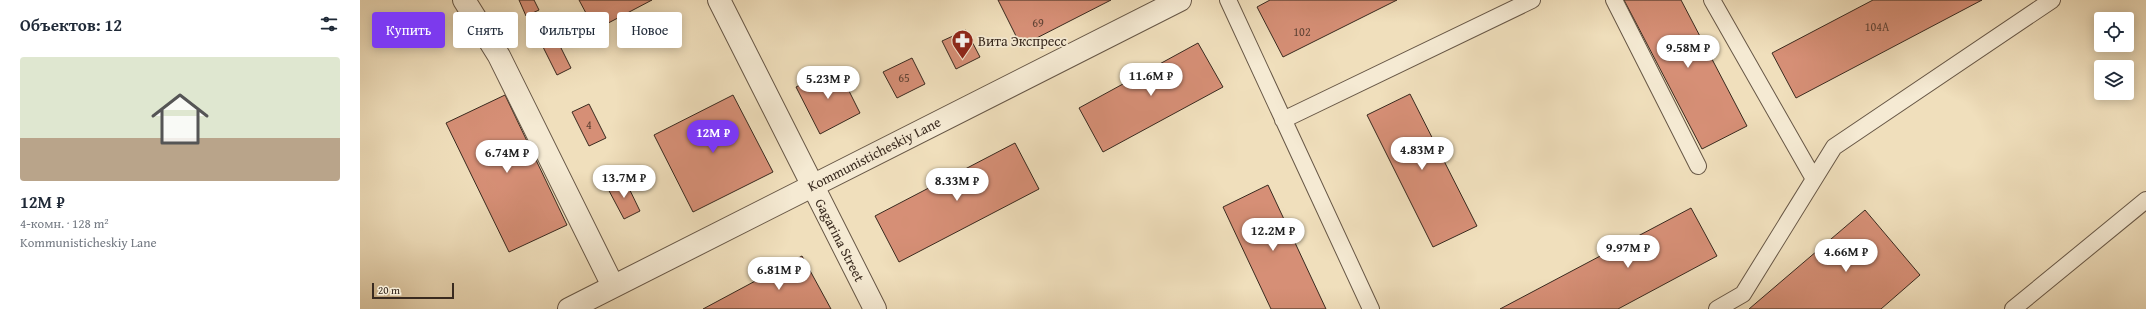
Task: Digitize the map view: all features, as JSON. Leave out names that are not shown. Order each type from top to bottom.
[{"type":"street","points":[[464,0],[499,56],[613,286]]},
{"type":"street","name":"Gagarina Street","points":[[719,0],[875,309]]},
{"type":"street","name":"Kommunisticheskiy Lane","points":[[569,309],[1180,0]]},
{"type":"lane","points":[[1228,0],[1371,309]]},
{"type":"lane","points":[[1283,120],[1532,0]]},
{"type":"lane","points":[[1614,0],[1698,166]]},
{"type":"lane","points":[[1712,0],[1814,179]]},
{"type":"lane","points":[[1717,309],[1743,294],[1834,147],[2052,0]]},
{"type":"lane","points":[[2014,309],[2146,200]]},
{"type":"building","points":[[519,0],[534,0],[539,10],[535,12],[526,12],[526,16]]},
{"type":"building","points":[[579,0],[652,0],[629,12],[617,12],[617,18],[609,23],[609,12],[585,12]]},
{"type":"building","points":[[998,0],[1111,0],[1021,46]]},
{"type":"building","points":[[1270,0],[1397,0],[1283,57],[1257,7]]},
{"type":"building","points":[[1624,0],[1681,0],[1747,126],[1702,149]]},
{"type":"building","points":[[1873,0],[1982,0],[1796,98],[1772,53]]},
{"type":"building","points":[[966,30],[980,57],[956,69],[942,41]]},
{"type":"building","points":[[1198,43],[1223,87],[1103,152],[1079,108]]},
{"type":"building","points":[[544,48],[561,48],[571,68],[557,75]]},
{"type":"building","points":[[912,58],[925,84],[897,98],[883,72]]},
{"type":"building","points":[[837,67],[860,113],[820,134],[796,87]]},
{"type":"building","points":[[1410,94],[1477,226],[1433,247],[1367,115]]},
{"type":"building","points":[[505,95],[567,225],[509,252],[446,123]]},
{"type":"building","points":[[733,95],[773,172],[693,212],[654,135]]},
{"type":"building","points":[[589,104],[606,138],[589,146],[572,112]]},
{"type":"building","points":[[1015,143],[1039,189],[899,262],[875,216]]},
{"type":"building","points":[[624,178],[640,211],[624,219],[607,187]]},
{"type":"building","points":[[1268,185],[1326,309],[1271,309],[1223,207]]},
{"type":"building","points":[[1691,208],[1717,256],[1618,309],[1500,309]]},
{"type":"building","points":[[1865,210],[1920,275],[1881,309],[1749,309]]},
{"type":"building","points":[[802,256],[831,309],[703,309]]},
{"type":"place","name":"Вита Экспресс","points":[[962,60]]}]
